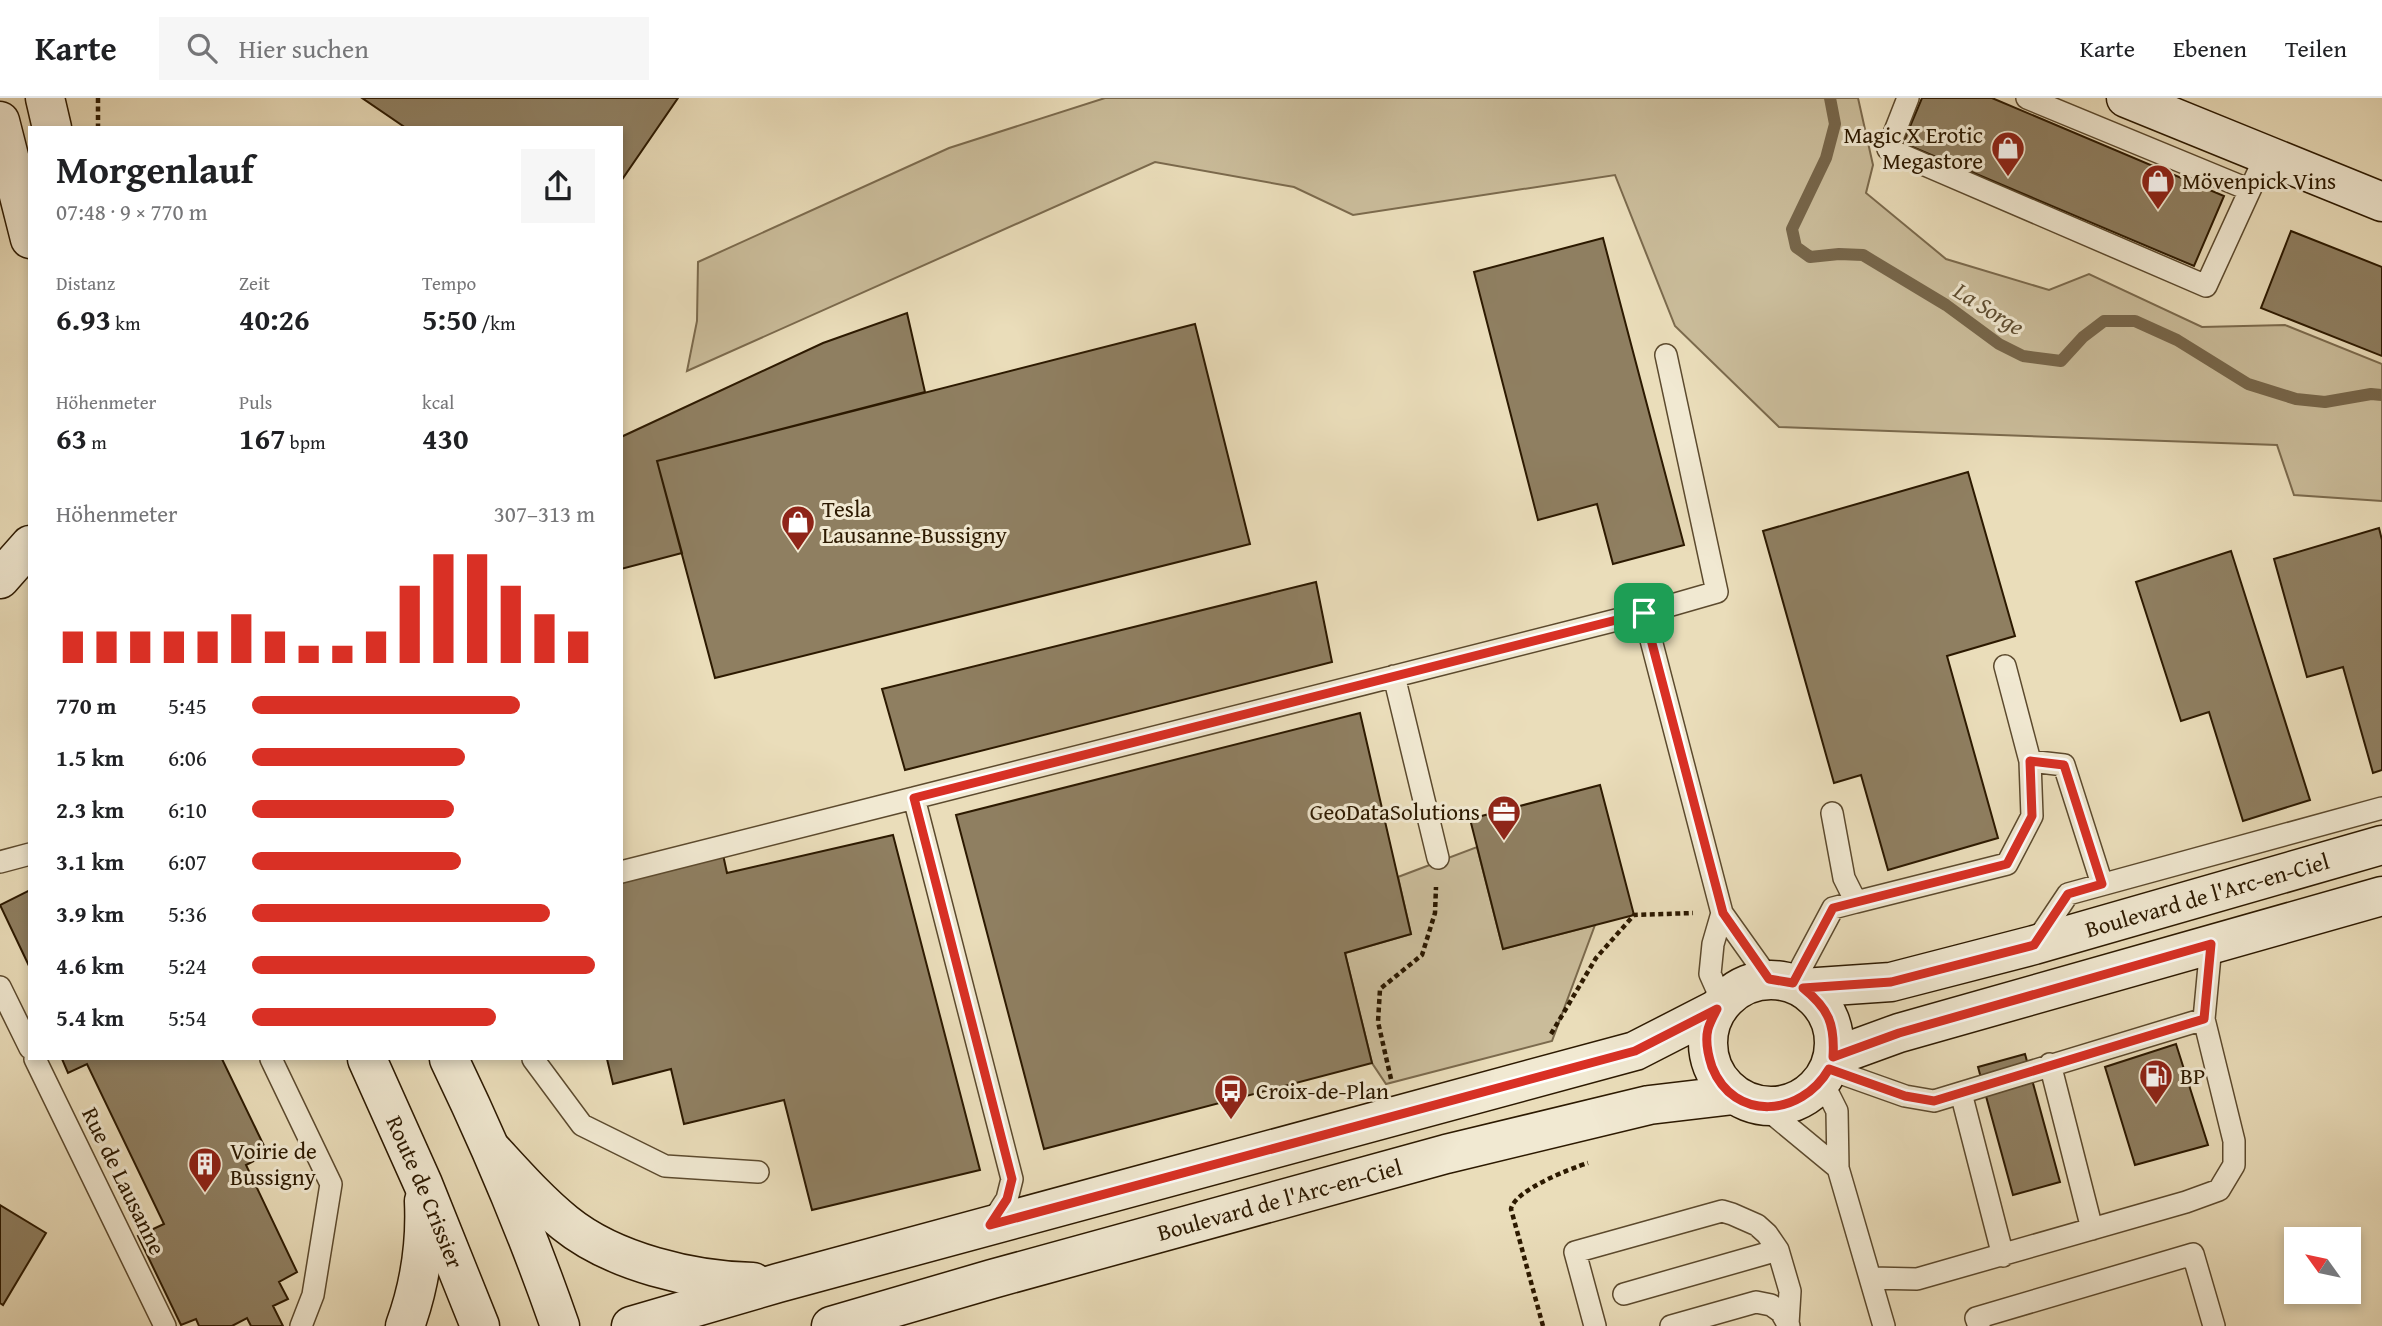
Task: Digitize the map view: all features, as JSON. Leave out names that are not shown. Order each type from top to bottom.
[{"type":"main road","points":[[45,98],[52,126]]},
{"type":"main road","points":[[2126,98],[2382,202]]},
{"type":"main road","points":[[0,121],[28,231]]},
{"type":"main road","points":[[0,579],[28,547]]},
{"type":"main road","points":[[0,597],[28,591]]},
{"type":"main road","name":"Boulevard de l'Arc-en-Ciel","points":[[1788,983],[1891,982],[2034,945],[2382,845]]},
{"type":"main road","points":[[1719,1005],[1708,1031],[1708,1055],[1717,1077],[1748,1100],[1780,1106],[1796,1102],[1810,1093],[1828,1069],[1899,1033],[2382,896]]},
{"type":"main road","points":[[631,1326],[778,1283],[1635,1051],[1719,1005],[1743,985],[1788,983],[1819,1000],[1829,1017],[1834,1037],[1828,1069]]},
{"type":"main road","name":"Route de Crissier","points":[[367,1060],[424,1184],[480,1326]]},
{"type":"main road","points":[[449,1060],[493,1151],[560,1326]]},
{"type":"main road","name":"Boulevard de l'Arc-en-Ciel","points":[[831,1326],[1446,1154],[1649,1105],[1748,1100]]},
{"type":"main road","points":[[493,1151],[557,1216],[597,1244],[683,1275],[728,1282],[778,1283]]},
{"type":"main road","points":[[405,1326],[413,1306],[421,1265],[425,1225],[424,1184]]},
{"type":"lane","points":[[1908,98],[1888,149],[2206,286],[2266,155]]},
{"type":"lane","points":[[2027,98],[2250,190]]},
{"type":"lane","points":[[623,871],[1644,613],[1717,592],[1666,355]]},
{"type":"lane","points":[[1644,613],[1723,913],[1788,983],[1833,908],[2007,864],[2032,816],[2030,761],[2005,666]]},
{"type":"lane","points":[[1394,676],[1438,858]]},
{"type":"lane","points":[[2030,761],[2064,765],[2102,884]]},
{"type":"lane","points":[[914,798],[1012,1179],[1007,1199],[990,1225]]},
{"type":"lane","name":"Boulevard de l'Arc-en-Ciel","points":[[2034,945],[2068,894],[2382,808]]},
{"type":"lane","points":[[1832,813],[1844,878],[1856,902]]},
{"type":"lane","points":[[0,862],[28,855]]},
{"type":"lane","points":[[1719,1005],[1710,974],[1713,944],[1723,913]]},
{"type":"lane","points":[[1871,1278],[1917,1279],[2003,1256],[2219,1190],[2234,1165],[2234,1141],[2204,1019],[2211,944]]},
{"type":"lane","points":[[0,987],[28,1044]]},
{"type":"lane","points":[[1828,1069],[1905,1096],[1934,1101],[2204,1019]]},
{"type":"lane","name":"Rue de Lausanne","points":[[35,1060],[165,1326]]},
{"type":"lane","points":[[271,1060],[331,1184],[313,1295],[301,1326]]},
{"type":"lane","points":[[534,1060],[582,1125],[664,1166],[758,1172]]},
{"type":"lane","points":[[2050,1064],[2092,1229]]},
{"type":"lane","points":[[1828,1069],[1837,1111],[1838,1168],[1884,1326]]},
{"type":"lane","points":[[1961,1093],[2003,1256]]},
{"type":"lane","points":[[1748,1100],[1838,1168]]},
{"type":"lane","points":[[1595,1326],[1575,1252],[1722,1211],[1757,1226],[1767,1234],[1778,1250],[1790,1291],[1788,1325]]},
{"type":"lane","points":[[1624,1294],[1778,1250]]},
{"type":"lane","points":[[1979,1326],[1976,1318],[2193,1254],[2214,1326]]},
{"type":"lane","points":[[1671,1326],[1756,1302],[1771,1305],[1781,1312],[1788,1325]]},
{"type":"path","points":[[98,98],[99,126]]},
{"type":"path","points":[[1391,1081],[1378,1022],[1380,989],[1422,955],[1435,913],[1438,858]]},
{"type":"path","points":[[1546,1041],[1596,958],[1634,915],[1723,913]]},
{"type":"path","points":[[1543,1326],[1511,1209],[1513,1202],[1526,1191],[1600,1158]]},
{"type":"shaded area","points":[[1105,98],[1858,98],[1873,165],[1866,193],[1946,259],[2049,290],[2089,274],[2202,327],[2285,325],[2382,364],[2382,501],[2294,495],[2277,445],[1779,427],[1675,326],[1615,175],[1353,215],[1294,187],[1155,162],[687,371],[697,321],[698,262],[949,148]]},
{"type":"shaded area","points":[[1477,847],[1503,949],[1595,925],[1552,1041],[1386,1084],[1372,1063],[1345,953],[1411,934],[1398,877]]},
{"type":"building","points":[[362,98],[678,98],[623,178],[623,126],[403,126]]},
{"type":"building","points":[[1922,98],[1992,98],[2224,196],[2194,266],[1903,143]]},
{"type":"building","points":[[2291,231],[2382,267],[2382,356],[2261,308]]},
{"type":"building","points":[[1603,238],[1684,545],[1613,564],[1597,504],[1538,520],[1474,272]]},
{"type":"building","points":[[907,313],[925,392],[657,461],[682,553],[623,568],[623,436],[823,343]]},
{"type":"building","points":[[1195,324],[1250,544],[715,678],[657,461]]},
{"type":"building","points":[[1968,472],[2015,636],[1947,656],[1998,838],[1888,870],[1861,775],[1834,783],[1763,531]]},
{"type":"building","points":[[2379,528],[2382,540],[2382,770],[2373,773],[2343,667],[2307,677],[2274,559]]},
{"type":"building","points":[[2231,551],[2310,800],[2243,821],[2209,712],[2181,721],[2136,582]]},
{"type":"building","points":[[1316,582],[1332,662],[905,770],[882,689]]},
{"type":"building","points":[[1360,713],[1411,934],[1345,953],[1372,1063],[1044,1149],[956,815]]},
{"type":"building","points":[[1600,785],[1634,915],[1503,949],[1470,819]]},
{"type":"building","points":[[893,835],[980,1170],[812,1210],[784,1100],[684,1124],[671,1069],[613,1084],[607,1060],[623,1060],[623,875],[722,850],[727,873]]},
{"type":"building","points":[[28,891],[28,964],[0,905]]},
{"type":"building","name":"BP","points":[[2176,1044],[2208,1145],[2135,1165],[2105,1067]]},
{"type":"building","points":[[2025,1054],[2060,1182],[2013,1195],[1978,1067]]},
{"type":"building","name":"Voirie de Bussigny","points":[[62,1060],[222,1060],[268,1154],[246,1165],[297,1272],[279,1282],[288,1299],[273,1306],[283,1326],[251,1326],[247,1318],[232,1326],[199,1326],[196,1319],[181,1325],[138,1236],[164,1224],[87,1064],[68,1073]]},
{"type":"building","points":[[0,1205],[46,1233],[3,1305],[0,1303]]},
{"type":"waterway","name":"La Sorge","points":[[1830,98],[1835,124],[1826,158],[1792,229],[1796,247],[1810,257],[1863,255],[1946,305],[1999,344],[2023,356],[2061,361],[2083,337],[2104,321],[2135,321],[2177,340],[2248,384],[2296,399],[2325,402],[2371,394],[2382,395]]},
{"type":"place","name":"Magic X Erotic Megastore","points":[[2008,178]]},
{"type":"place","name":"Mövenpick Vins","points":[[2158,211]]},
{"type":"place","name":"Tesla Lausanne-Bussigny","points":[[798,552]]},
{"type":"place","name":"GeoDataSolutions","points":[[1504,842]]},
{"type":"place","name":"BP","points":[[2156,1106]]},
{"type":"place","name":"Croix-de-Plan","points":[[1231,1121]]},
{"type":"place","name":"Voirie de Bussigny","points":[[205,1194]]},
{"type":"route","points":[[1644,613],[1723,913],[1769,979],[1793,983],[1833,908],[2007,864],[2032,816],[2030,761],[2064,765],[2102,884],[2068,894],[2034,945],[1891,982],[1803,988],[1819,1000],[1829,1017],[1834,1037],[1833,1057],[1899,1033],[2211,944],[2204,1019],[1934,1101],[1905,1096],[1829,1069],[1810,1093],[1796,1102],[1763,1106],[1734,1095],[1717,1077],[1708,1055],[1708,1031],[1717,1009],[1635,1051],[990,1225],[1007,1199],[1012,1179],[914,798],[1644,613]]}]
